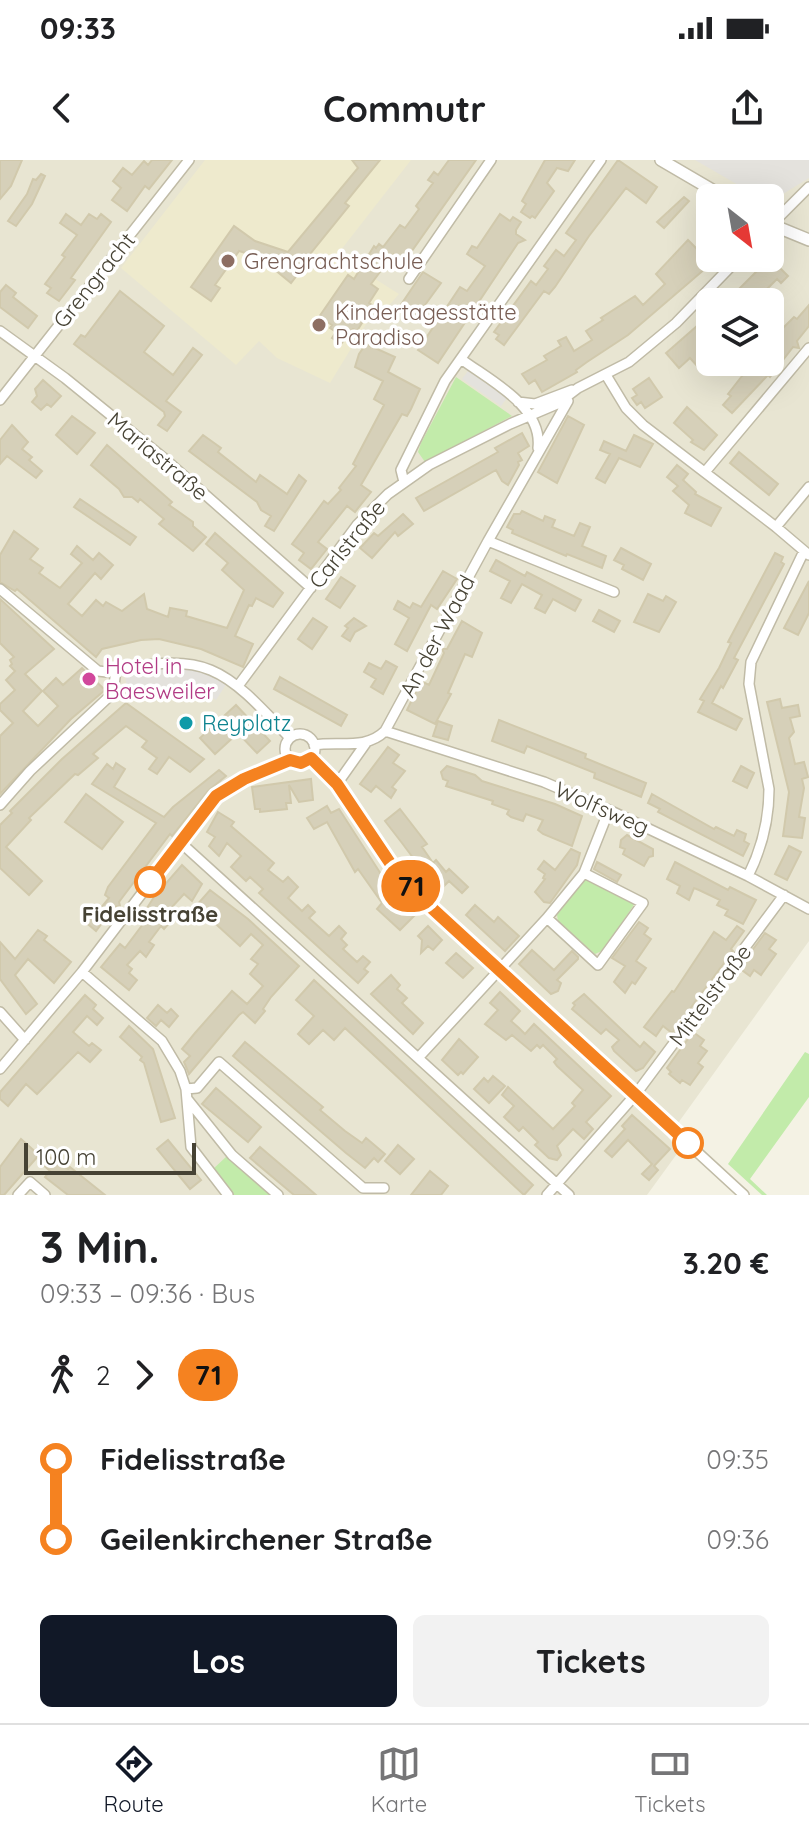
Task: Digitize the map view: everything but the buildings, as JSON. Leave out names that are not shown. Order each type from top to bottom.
[{"type":"street","name":"Grengracht","points":[[0,400],[189,160]]},
{"type":"street","points":[[409,279],[491,160]]},
{"type":"street","points":[[404,482],[401,470],[445,381],[601,160]]},
{"type":"street","points":[[661,160],[702,184]]},
{"type":"street","points":[[784,211],[809,187]]},
{"type":"street","points":[[784,230],[809,240]]},
{"type":"street","name":"Carlstraße","points":[[518,402],[535,404],[606,375],[653,344],[725,272]]},
{"type":"street","name":"Mariastraße","points":[[0,331],[65,378],[166,460],[311,588]]},
{"type":"street","points":[[705,472],[809,348]]},
{"type":"street","points":[[461,359],[518,402],[535,423],[539,436],[534,459]]},
{"type":"street","points":[[606,375],[626,408],[643,425],[806,553],[751,662],[749,684],[769,789],[769,804],[767,828],[748,876]]},
{"type":"street","name":"Carlstraße","points":[[238,686],[373,507],[429,465],[557,404],[578,388]]},
{"type":"street","name":"An der Waad","points":[[385,731],[562,407],[578,388]]},
{"type":"street","points":[[776,527],[809,487]]},
{"type":"street","points":[[488,541],[614,592]]},
{"type":"street","points":[[0,589],[98,671],[156,664],[193,663],[209,667],[238,686],[290,738]]},
{"type":"street","points":[[0,805],[30,771],[113,693],[116,670]]},
{"type":"street","points":[[314,745],[366,743],[385,731]]},
{"type":"street","name":"Wolfsweg","points":[[385,731],[544,782],[748,876],[809,909]]},
{"type":"street","points":[[290,760],[285,747],[290,738],[301,734],[314,745]]},
{"type":"street","points":[[337,784],[366,743]]},
{"type":"street","points":[[311,758],[314,745]]},
{"type":"street","points":[[0,1069],[82,972],[216,796],[244,779],[290,760],[301,763],[311,758]]},
{"type":"street","points":[[311,758],[337,784],[399,873],[424,901],[744,1195]]},
{"type":"street","points":[[419,1057],[547,918],[584,873],[609,810]]},
{"type":"street","points":[[180,842],[569,1195]]},
{"type":"street","points":[[547,918],[598,965],[643,903],[584,873]]},
{"type":"street","name":"Mittelstraße","points":[[547,1195],[636,1094],[784,895]]},
{"type":"street","points":[[82,972],[162,1041],[176,1063],[186,1089],[191,1147],[228,1195]]},
{"type":"street","points":[[0,1012],[25,1040]]},
{"type":"street","points":[[186,1089],[197,1088],[219,1062],[363,1188],[384,1188]]},
{"type":"street","points":[[188,1100],[232,1155],[278,1195]]},
{"type":"street","points":[[18,1195],[30,1182],[45,1195]]},
{"type":"shaded area","points":[[0,160],[809,160],[809,941],[668,1137],[679,1151],[647,1195],[0,1195]]},
{"type":"shaded area","name":"Grengrachtschule","points":[[205,160],[411,160],[337,255],[399,294],[385,310],[377,306],[330,383],[277,358],[259,341],[236,365],[121,268]]},
{"type":"shaded area","points":[[695,160],[809,160],[809,178],[784,193],[784,184],[737,184]]},
{"type":"shaded area","points":[[468,371],[507,398],[501,406],[462,379]]},
{"type":"shaded area","points":[[195,667],[227,683],[216,700],[198,688],[185,685],[128,693],[125,676],[131,672]]},
{"type":"green space","points":[[456,377],[512,416],[425,462],[418,452],[421,443]]},
{"type":"green space","points":[[584,878],[635,903],[604,950],[595,954],[558,921],[557,915]]},
{"type":"green space","points":[[805,1052],[809,1054],[809,1097],[750,1179],[767,1195],[762,1195],[728,1164]]},
{"type":"green space","points":[[227,1156],[274,1195],[233,1195],[212,1170]]},
{"type":"bus line","name":"71","points":[[150,882],[216,796],[244,779],[290,760],[301,763],[311,758],[337,784],[390,863],[424,901],[688,1143]]},
{"type":"place","name":"Grengrachtschule","points":[[228,261]]},
{"type":"place","name":"Kindertagesstätte Paradiso","points":[[319,325]]},
{"type":"place","name":"Hotel in Baesweiler","points":[[89,679]]},
{"type":"place","name":"Reyplatz","points":[[186,723]]},
{"type":"place","name":"Fidelisstraße","points":[[150,882]]}]
